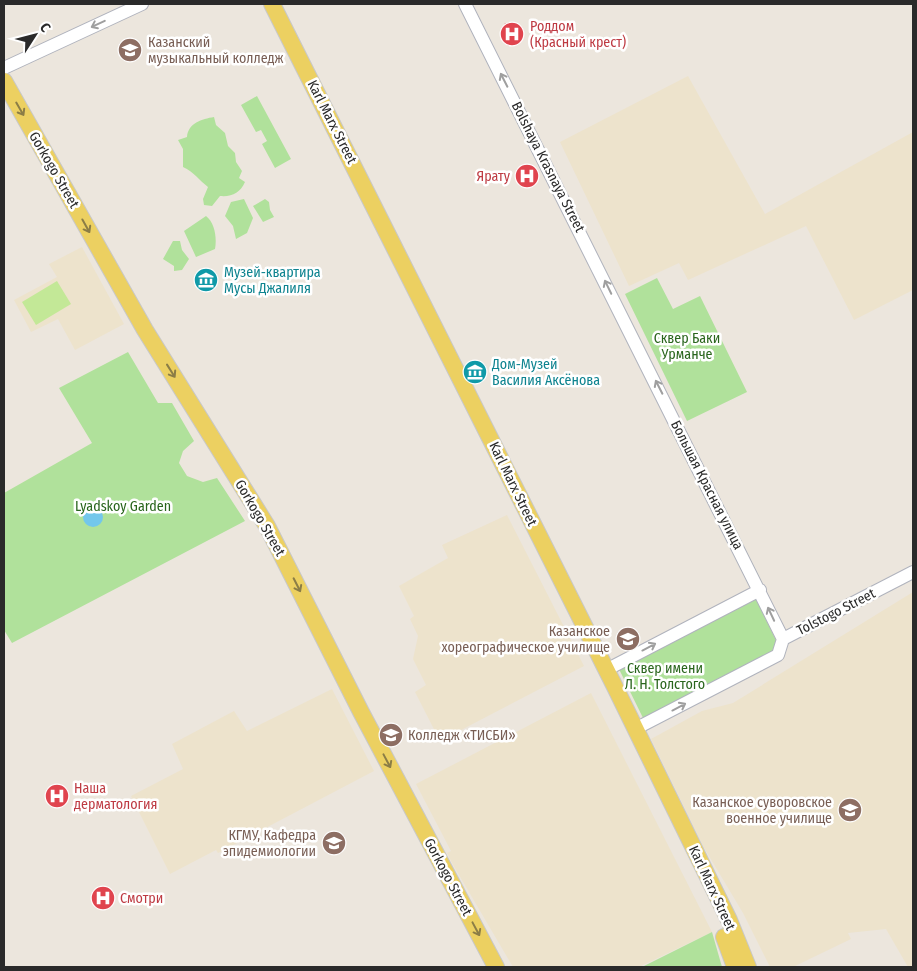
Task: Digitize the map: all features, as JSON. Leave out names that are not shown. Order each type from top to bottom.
[{"type":"main road","name":"Karl Marx Street","points":[[260,4],[374,224],[544,568],[720,925],[735,967]]},
{"type":"main road","name":"Karl Marx Street","points":[[272,4],[606,670],[729,920],[748,967]]},
{"type":"main road","name":"Gorkogo Street","points":[[4,81],[145,330],[267,526],[361,712],[496,967]]},
{"type":"street","points":[[4,68],[142,4]]},
{"type":"street","name":"Большая Красная улица","points":[[465,4],[783,639]]},
{"type":"street","name":"Tolstogo Street","points":[[635,730],[778,655],[783,639],[913,572]]},
{"type":"street","points":[[606,670],[760,590]]},
{"type":"shaded area","points":[[688,76],[765,214],[913,132],[913,290],[854,320],[806,226],[688,280],[679,263],[629,286],[560,142]]},
{"type":"shaded area","points":[[82,247],[124,324],[75,350],[58,319],[31,332],[14,300],[57,277],[49,264]]},
{"type":"shaded area","points":[[507,515],[584,666],[440,741],[415,692],[426,685],[413,659],[418,636],[410,619],[414,616],[399,586],[448,558],[442,545]]},
{"type":"shaded area","name":"Казанское суворовское военное училище","points":[[913,592],[913,967],[908,967],[886,929],[848,933],[851,939],[793,967],[770,967],[743,913],[703,846],[651,739],[702,711],[733,703]]},
{"type":"shaded area","points":[[332,689],[374,771],[218,853],[216,850],[170,874],[131,796],[183,769],[172,744],[234,711],[247,731]]},
{"type":"shaded area","points":[[591,693],[712,932],[639,967],[513,967],[452,863],[447,853],[451,851],[416,784]]},
{"type":"green space","points":[[257,96],[291,159],[275,168],[262,144],[267,141],[261,130],[256,132],[241,105]]},
{"type":"green space","points":[[214,117],[216,125],[225,133],[228,146],[235,153],[236,162],[242,171],[239,178],[245,182],[238,192],[228,196],[220,196],[212,206],[204,205],[203,199],[208,187],[183,167],[183,149],[178,140],[187,137],[190,128],[196,123]]},
{"type":"green space","points":[[244,199],[253,218],[247,233],[236,239],[233,226],[225,216],[231,202]]},
{"type":"green space","points":[[265,199],[269,202],[270,210],[274,217],[263,222],[253,206]]},
{"type":"green space","points":[[206,216],[215,231],[215,249],[196,257],[184,231]]},
{"type":"green space","points":[[173,241],[180,241],[182,250],[189,259],[182,270],[174,271],[174,266],[163,259]]},
{"type":"green space","name":"Сквер Баки Урманче","points":[[657,278],[673,309],[700,296],[747,392],[687,421],[625,294]]},
{"type":"green space","points":[[57,281],[71,304],[36,325],[22,302]]},
{"type":"green space","name":"Lyadskoy Garden","points":[[128,352],[158,403],[172,403],[194,441],[183,451],[179,463],[187,476],[203,482],[217,478],[245,521],[12,643],[4,630],[4,493],[92,443],[59,388]]},
{"type":"green space","name":"Сквер имени Л. Н. Толстого","points":[[756,599],[776,640],[776,649],[644,720],[618,667]]},
{"type":"green space","points":[[712,932],[722,967],[639,967],[644,966]]},
{"type":"water","points":[[93,507],[100,510],[103,517],[100,524],[93,527],[86,524],[83,517],[86,510]]},
{"type":"place","name":"Роддом (Красный крест)","points":[[512,34]]},
{"type":"place","name":"Казанский музыкальный колледж","points":[[130,50]]},
{"type":"place","name":"Ярату","points":[[527,176]]},
{"type":"place","name":"Музей-квартира Мусы Джалиля","points":[[206,280]]},
{"type":"place","name":"Дом-Музей Василия Аксёнова","points":[[475,372]]},
{"type":"place","name":"Казанское хореографическое училище","points":[[628,639]]},
{"type":"place","name":"Колледж «ТИСБИ»","points":[[391,735]]},
{"type":"place","name":"Наша дерматология","points":[[57,796]]},
{"type":"place","name":"Казанское суворовское военное училище","points":[[850,810]]},
{"type":"place","name":"КГМУ, Кафедра эпидемиологии","points":[[334,843]]},
{"type":"place","name":"Смотри","points":[[103,898]]}]
